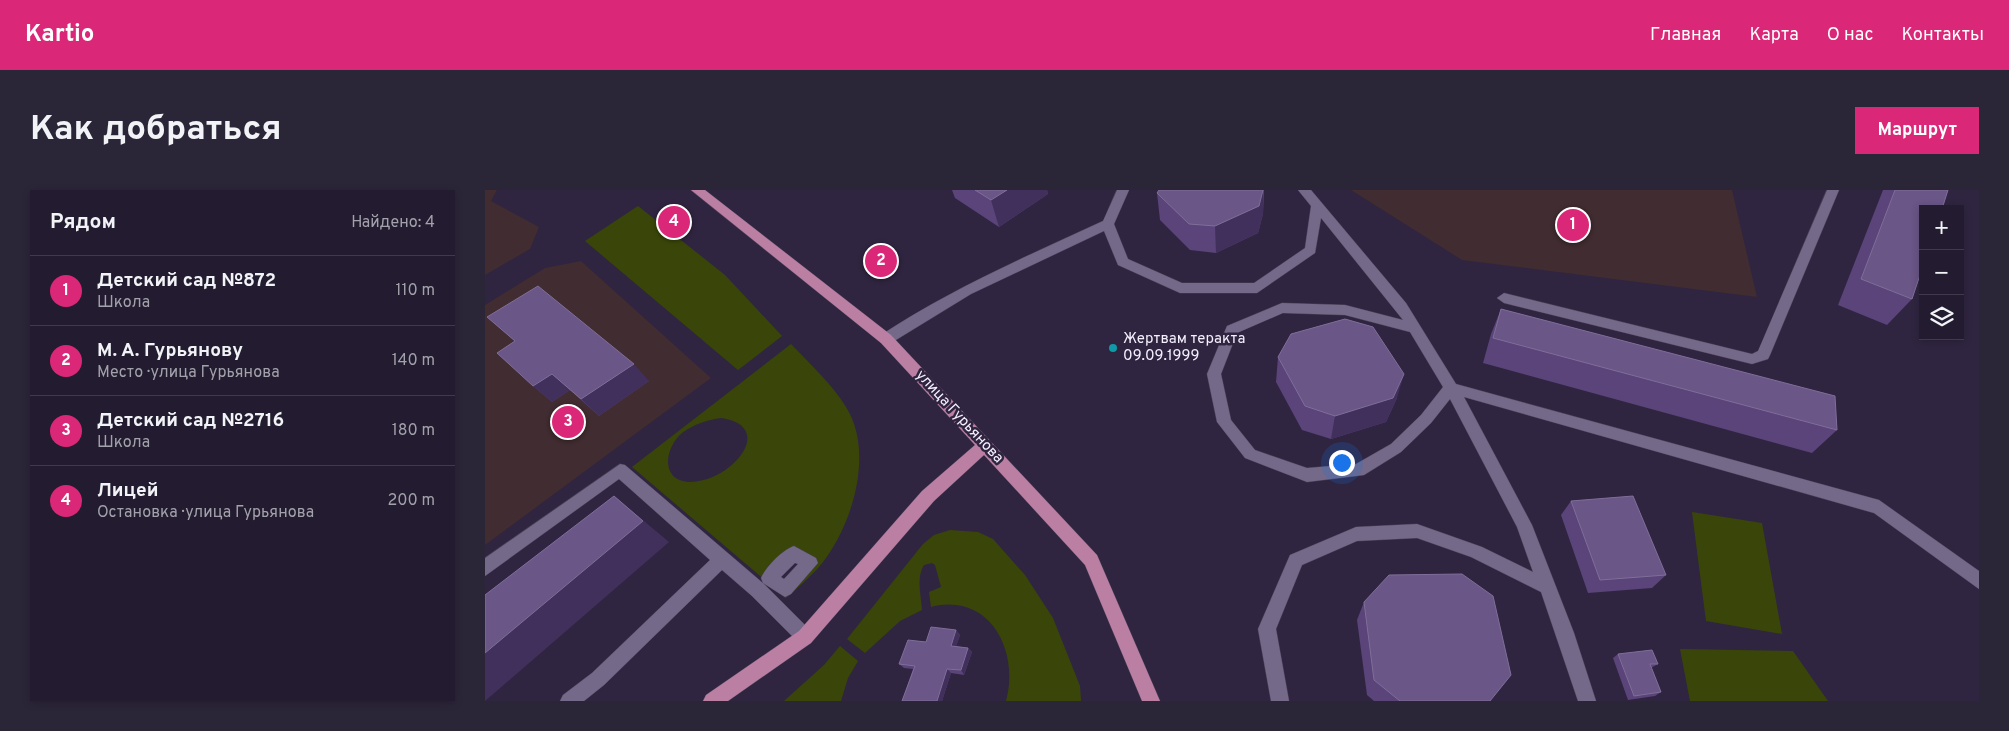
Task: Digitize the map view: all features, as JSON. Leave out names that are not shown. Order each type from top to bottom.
[{"type":"main road","name":"улица Гурьянова","points":[[697,190],[886,339],[1091,560],[1151,701]]},
{"type":"main road","points":[[712,701],[805,637],[928,496],[985,445]]},
{"type":"lane","points":[[886,339],[911,321],[967,288],[1108,224],[1123,190]]},
{"type":"lane","points":[[1304,190],[1401,306],[1451,388],[1524,525],[1587,701]]},
{"type":"lane","points":[[1504,298],[1752,359],[1763,355],[1833,190]]},
{"type":"lane","points":[[1108,224],[1123,262],[1180,288],[1257,288],[1311,250],[1317,205]]},
{"type":"lane","points":[[1415,328],[1345,310],[1282,308],[1232,330],[1214,374],[1223,422],[1250,454],[1307,475],[1359,470],[1396,448],[1426,419],[1451,388]]},
{"type":"lane","points":[[1451,388],[1879,507],[1979,581]]},
{"type":"lane","points":[[485,568],[620,470],[721,560],[758,590],[805,637]]},
{"type":"lane","points":[[1280,701],[1267,629],[1296,560],[1356,534],[1417,531],[1476,552],[1547,588]]},
{"type":"lane","points":[[569,701],[597,679],[721,560]]},
{"type":"shaded area","points":[[485,190],[497,190],[491,201],[539,227],[530,249],[485,275]]},
{"type":"shaded area","points":[[1351,190],[1732,190],[1757,297],[1462,260]]},
{"type":"shaded area","points":[[581,261],[711,378],[485,545],[485,305],[545,268]]},
{"type":"green space","points":[[638,206],[725,275],[782,336],[738,370],[585,241]]},
{"type":"green space","points":[[791,344],[834,390],[846,407],[855,425],[859,446],[856,490],[841,532],[831,551],[819,567],[786,598],[632,467]],"holes":[[[721,418],[738,423],[746,431],[747,442],[743,453],[721,473],[707,479],[691,482],[681,481],[674,476],[668,463],[671,447],[676,439],[696,425]],[[794,553],[809,564],[785,589],[769,578]]]},
{"type":"green space","points":[[1692,512],[1762,523],[1782,634],[1706,621]]},
{"type":"green space","points":[[950,530],[978,532],[993,539],[1025,575],[1053,618],[1080,686],[1081,701],[1006,701],[1009,682],[1008,663],[1004,645],[995,629],[984,617],[969,608],[951,605],[931,607],[929,592],[941,587],[935,565],[932,563],[924,565],[920,575],[922,610],[900,621],[865,653],[847,639],[923,544],[934,535]]},
{"type":"green space","points":[[840,646],[858,661],[848,678],[841,701],[784,701],[824,665]]},
{"type":"green space","points":[[1680,649],[1793,651],[1828,701],[1690,701]]},
{"type":"building","points":[[975,190],[1007,190],[991,200]]},
{"type":"building","points":[[1159,190],[1263,190],[1259,206],[1215,226],[1189,224],[1157,193]]},
{"type":"building","points":[[1895,190],[1948,190],[1943,205],[1919,205],[1919,278],[1912,299],[1861,279]]},
{"type":"building","points":[[538,286],[634,364],[581,399],[552,374],[533,386],[497,353],[515,341],[487,317]]},
{"type":"building","points":[[1501,309],[1835,396],[1837,430],[1493,338]]},
{"type":"building","points":[[1345,319],[1373,327],[1404,374],[1393,398],[1335,416],[1305,406],[1278,357],[1291,334]]},
{"type":"building","points":[[614,496],[643,521],[485,653],[485,595]]},
{"type":"building","points":[[1633,496],[1666,575],[1600,580],[1571,501]]},
{"type":"building","points":[[1462,574],[1493,596],[1511,675],[1490,701],[1400,701],[1374,680],[1364,602],[1389,575]]},
{"type":"building","points":[[931,627],[956,630],[951,646],[968,648],[961,670],[947,669],[937,701],[902,701],[915,666],[899,664],[908,640],[926,642]]},
{"type":"building","points":[[1652,650],[1658,664],[1650,664],[1661,692],[1634,696],[1618,654]]},
{"type":"place","name":"Лицей","points":[[674,222]]},
{"type":"place","name":"Детский сад №872","points":[[1573,225]]},
{"type":"place","name":"М. А. Гурьянову","points":[[881,261]]},
{"type":"place","name":"Жертвам теракта 09.09.1999","points":[[1113,348]]},
{"type":"place","name":"Детский сад №2716","points":[[568,422]]}]
